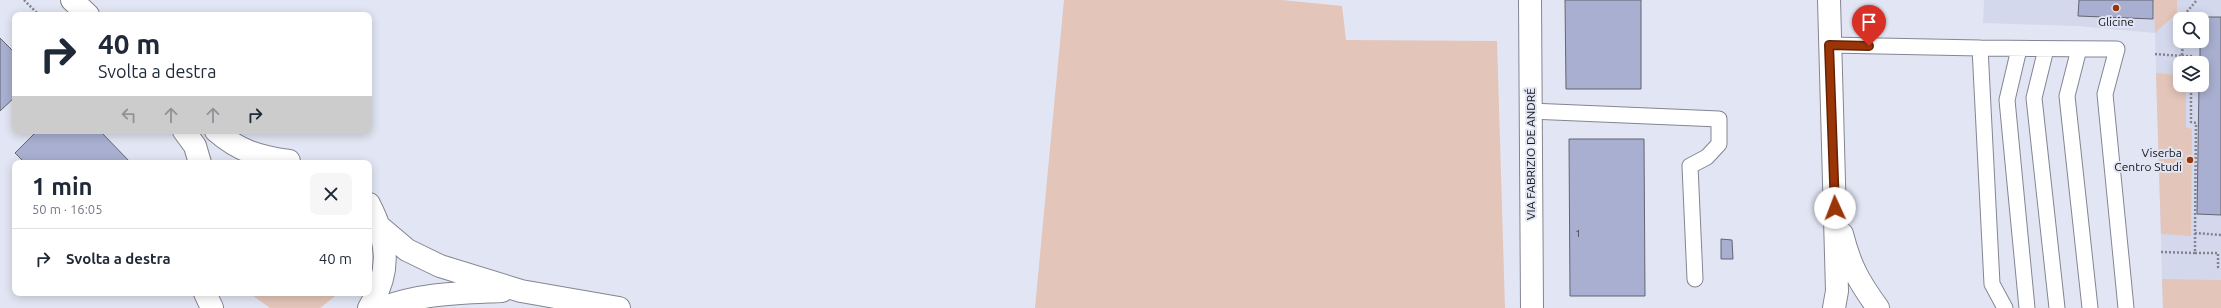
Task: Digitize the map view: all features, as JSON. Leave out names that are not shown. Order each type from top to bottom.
[{"type":"street","name":"VIA FABRIZIO DE ANDRÉ","points":[[1530,0],[1532,308]]},
{"type":"street","points":[[1829,0],[1829,45],[1837,291],[1834,308]]},
{"type":"street","points":[[186,134],[195,146],[199,160]]},
{"type":"street","points":[[219,134],[232,145],[263,158],[276,160]]},
{"type":"street","points":[[1835,208],[1847,253],[1859,282],[1878,308]]},
{"type":"street","points":[[369,308],[377,295],[384,273],[385,250],[381,228],[372,210]]},
{"type":"street","points":[[381,228],[407,250],[440,266],[522,291],[619,308]]},
{"type":"street","points":[[382,308],[402,300],[435,294],[522,291]]},
{"type":"street","points":[[206,296],[212,308]]},
{"type":"lane","points":[[1829,45],[2019,49],[2117,49],[2105,94],[2126,308]]},
{"type":"lane","points":[[1980,48],[1992,284],[2005,308]]},
{"type":"lane","points":[[2019,49],[2007,100],[2027,308]]},
{"type":"lane","points":[[2046,49],[2034,98],[2057,308]]},
{"type":"lane","points":[[2079,49],[2067,96],[2090,308]]},
{"type":"lane","points":[[1530,111],[1719,119],[1719,144],[1707,157],[1690,166],[1695,279]]},
{"type":"path","points":[[24,0],[36,12]]},
{"type":"path","points":[[2186,12],[2197,0]]},
{"type":"path","points":[[2155,54],[2182,56],[2183,48]]},
{"type":"path","points":[[2191,92],[2191,122],[2196,123],[2196,252]]},
{"type":"path","points":[[2195,233],[2221,235]]},
{"type":"path","points":[[2161,252],[2218,252],[2218,267],[2221,266]]},
{"type":"shaded area","points":[[1064,0],[1282,0],[1342,6],[1346,40],[1497,41],[1505,308],[1035,308]]},
{"type":"shaded area","name":"Viserba Centro Studi","points":[[1984,0],[2221,0],[2221,308],[2163,308],[2155,33],[2077,26],[1983,23]]},
{"type":"shaded area","points":[[2154,0],[2177,0],[2177,12],[2173,12],[2173,17],[2155,33]]},
{"type":"shaded area","points":[[2156,73],[2173,75],[2173,92],[2186,92],[2186,127],[2192,129],[2191,236],[2161,234]]},
{"type":"shaded area","points":[[2162,279],[2221,280],[2221,308],[2163,308]]},
{"type":"shaded area","points":[[253,296],[335,296],[320,308],[270,308]]},
{"type":"building","points":[[1565,0],[1641,0],[1641,89],[1566,89]]},
{"type":"building","name":"Glicine","points":[[2079,0],[2153,0],[2153,19],[2078,16]]},
{"type":"building","points":[[2209,17],[2221,17],[2221,215],[2197,214],[2199,92],[2209,92],[2209,56],[2200,56],[2200,48],[2209,48]]},
{"type":"building","points":[[0,38],[12,50],[12,100],[0,111]]},
{"type":"building","points":[[34,134],[103,134],[128,160],[22,160],[15,153]]},
{"type":"building","points":[[1569,139],[1644,139],[1645,296],[1570,296]]},
{"type":"building","points":[[1721,239],[1732,240],[1733,259],[1721,259]]},
{"type":"place","name":"Glicine","points":[[2116,8]]},
{"type":"place","name":"Viserba Centro Studi","points":[[2190,160]]},
{"type":"route","points":[[1835,208],[1829,45],[1869,46]]}]
